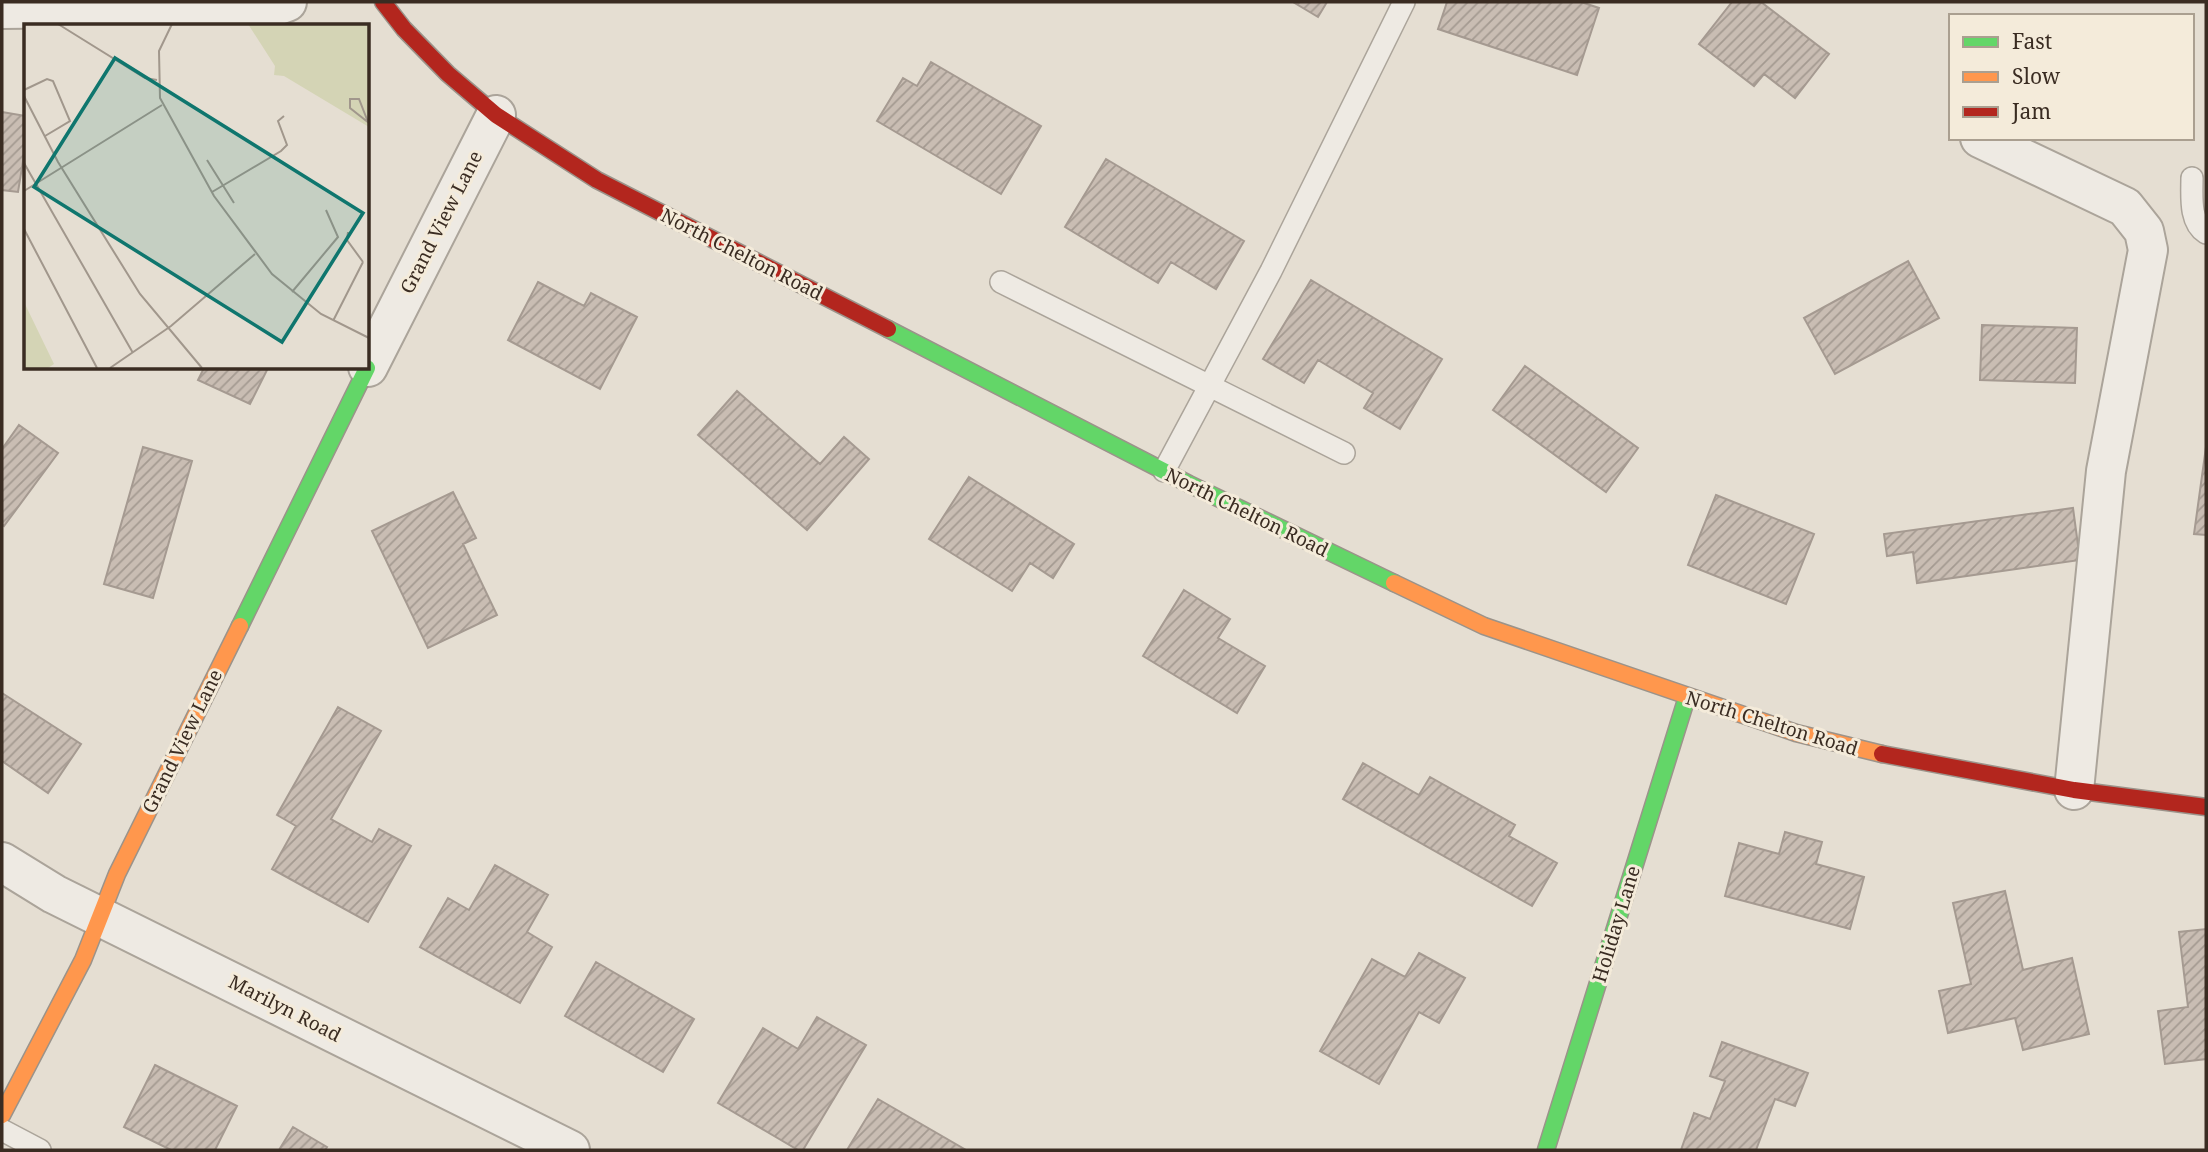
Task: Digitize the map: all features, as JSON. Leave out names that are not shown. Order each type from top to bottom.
[{"type":"street","points":[[2,9],[276,6],[287,2]]},
{"type":"street","name":"North Chelton Road","points":[[383,2],[404,29],[448,74],[496,115],[597,180],[1164,471],[1484,626],[1796,733],[1871,752],[2074,790],[2206,807]]},
{"type":"street","name":"Grand View Lane","points":[[369,363],[496,115]]},
{"type":"street","points":[[1984,140],[2125,208],[2144,231],[2148,250],[2106,471],[2074,790]]},
{"type":"street","name":"Grand View Lane","points":[[2,1115],[83,960],[117,874],[366,369]]},
{"type":"street","name":"Holiday Lane","points":[[1546,1150],[1687,697]]},
{"type":"street","name":"Marilyn Road","points":[[2,862],[54,894],[570,1150]]},
{"type":"lane","points":[[1164,471],[1271,271],[1404,2]]},
{"type":"lane","points":[[2192,178],[2193,210],[2201,229],[2206,233]]},
{"type":"lane","points":[[1001,282],[1345,453]]},
{"type":"lane","points":[[2,1130],[40,1150]]},
{"type":"building","points":[[1293,2],[1327,2],[1318,17]]},
{"type":"building","points":[[1447,2],[1581,2],[1599,8],[1577,75],[1438,29]]},
{"type":"building","points":[[1732,2],[1761,2],[1829,54],[1795,98],[1764,74],[1754,86],[1699,44]]},
{"type":"building","points":[[931,62],[1041,126],[1001,194],[877,121],[903,78],[917,86]]},
{"type":"building","points":[[2,112],[24,116],[24,155],[18,192],[2,190]]},
{"type":"building","points":[[1106,159],[1244,241],[1216,289],[1171,262],[1158,283],[1065,227]]},
{"type":"building","points":[[1908,261],[1939,318],[1835,374],[1804,318]]},
{"type":"building","points":[[1311,280],[1442,359],[1400,429],[1364,408],[1373,393],[1318,360],[1304,383],[1263,359]]},
{"type":"building","points":[[538,282],[584,306],[591,293],[637,317],[600,389],[508,340]]},
{"type":"building","points":[[1982,325],[2077,328],[2075,383],[1980,380]]},
{"type":"building","points":[[1525,366],[1638,448],[1606,492],[1493,410]]},
{"type":"building","points":[[204,369],[268,369],[250,404],[198,380]]},
{"type":"building","points":[[737,391],[820,464],[844,437],[869,459],[807,530],[698,435]]},
{"type":"building","points":[[19,425],[58,453],[4,526],[2,449]]},
{"type":"building","points":[[143,447],[192,461],[153,598],[104,584]]},
{"type":"building","points":[[2206,447],[2206,535],[2194,534]]},
{"type":"building","points":[[969,477],[1074,544],[1053,578],[1030,563],[1012,591],[929,539]]},
{"type":"building","points":[[453,492],[476,538],[463,544],[497,615],[428,648],[372,531]]},
{"type":"building","points":[[1716,495],[1814,534],[1786,604],[1688,565]]},
{"type":"building","points":[[2073,508],[2080,560],[1917,583],[1913,552],[1887,556],[1884,534]]},
{"type":"building","points":[[1184,590],[1230,619],[1218,638],[1265,666],[1237,713],[1143,656]]},
{"type":"building","points":[[2,693],[81,744],[48,793],[2,761]]},
{"type":"building","points":[[338,707],[381,731],[331,819],[372,842],[379,829],[411,846],[368,922],[272,869],[296,826],[277,815]]},
{"type":"building","points":[[1363,763],[1419,795],[1430,777],[1515,825],[1509,836],[1557,863],[1532,906],[1343,799]]},
{"type":"building","points":[[1785,832],[1822,842],[1816,864],[1864,877],[1850,929],[1725,896],[1739,843],[1779,854]]},
{"type":"building","points":[[495,865],[548,895],[527,932],[552,947],[520,1003],[420,947],[448,898],[469,910]]},
{"type":"building","points":[[2005,891],[2023,970],[2072,958],[2089,1034],[2023,1050],[2015,1018],[1948,1033],[1939,991],[1971,984],[1953,903]]},
{"type":"building","points":[[2206,929],[2206,1059],[2165,1064],[2158,1011],[2188,1007],[2179,932]]},
{"type":"building","points":[[1419,953],[1465,978],[1439,1023],[1419,1012],[1379,1084],[1320,1051],[1372,959],[1405,977]]},
{"type":"building","points":[[596,962],[694,1019],[663,1072],[565,1016]]},
{"type":"building","points":[[817,1017],[866,1045],[803,1150],[798,1150],[718,1103],[763,1028],[798,1049]]},
{"type":"building","points":[[1722,1042],[1808,1073],[1795,1106],[1775,1099],[1756,1150],[1681,1150],[1694,1113],[1710,1119],[1725,1081],[1710,1076]]},
{"type":"building","points":[[155,1065],[237,1106],[215,1150],[171,1150],[124,1127]]},
{"type":"building","points":[[878,1099],[966,1150],[847,1150]]},
{"type":"building","points":[[293,1127],[327,1147],[325,1150],[279,1150]]},
{"type":"traffic: fast","points":[[888,329],[1189,484],[1394,583]]},
{"type":"traffic: fast","points":[[240,626],[367,369]]},
{"type":"traffic: fast","points":[[1546,1150],[1687,697]]},
{"type":"traffic: slow","points":[[1394,583],[1484,626],[1796,733],[1882,754]]},
{"type":"traffic: slow","points":[[2,1115],[83,960],[117,874],[240,626]]},
{"type":"traffic: jam","points":[[383,2],[404,29],[448,74],[496,115],[597,180],[888,329]]},
{"type":"traffic: jam","points":[[1882,754],[2074,790],[2206,807]]}]
